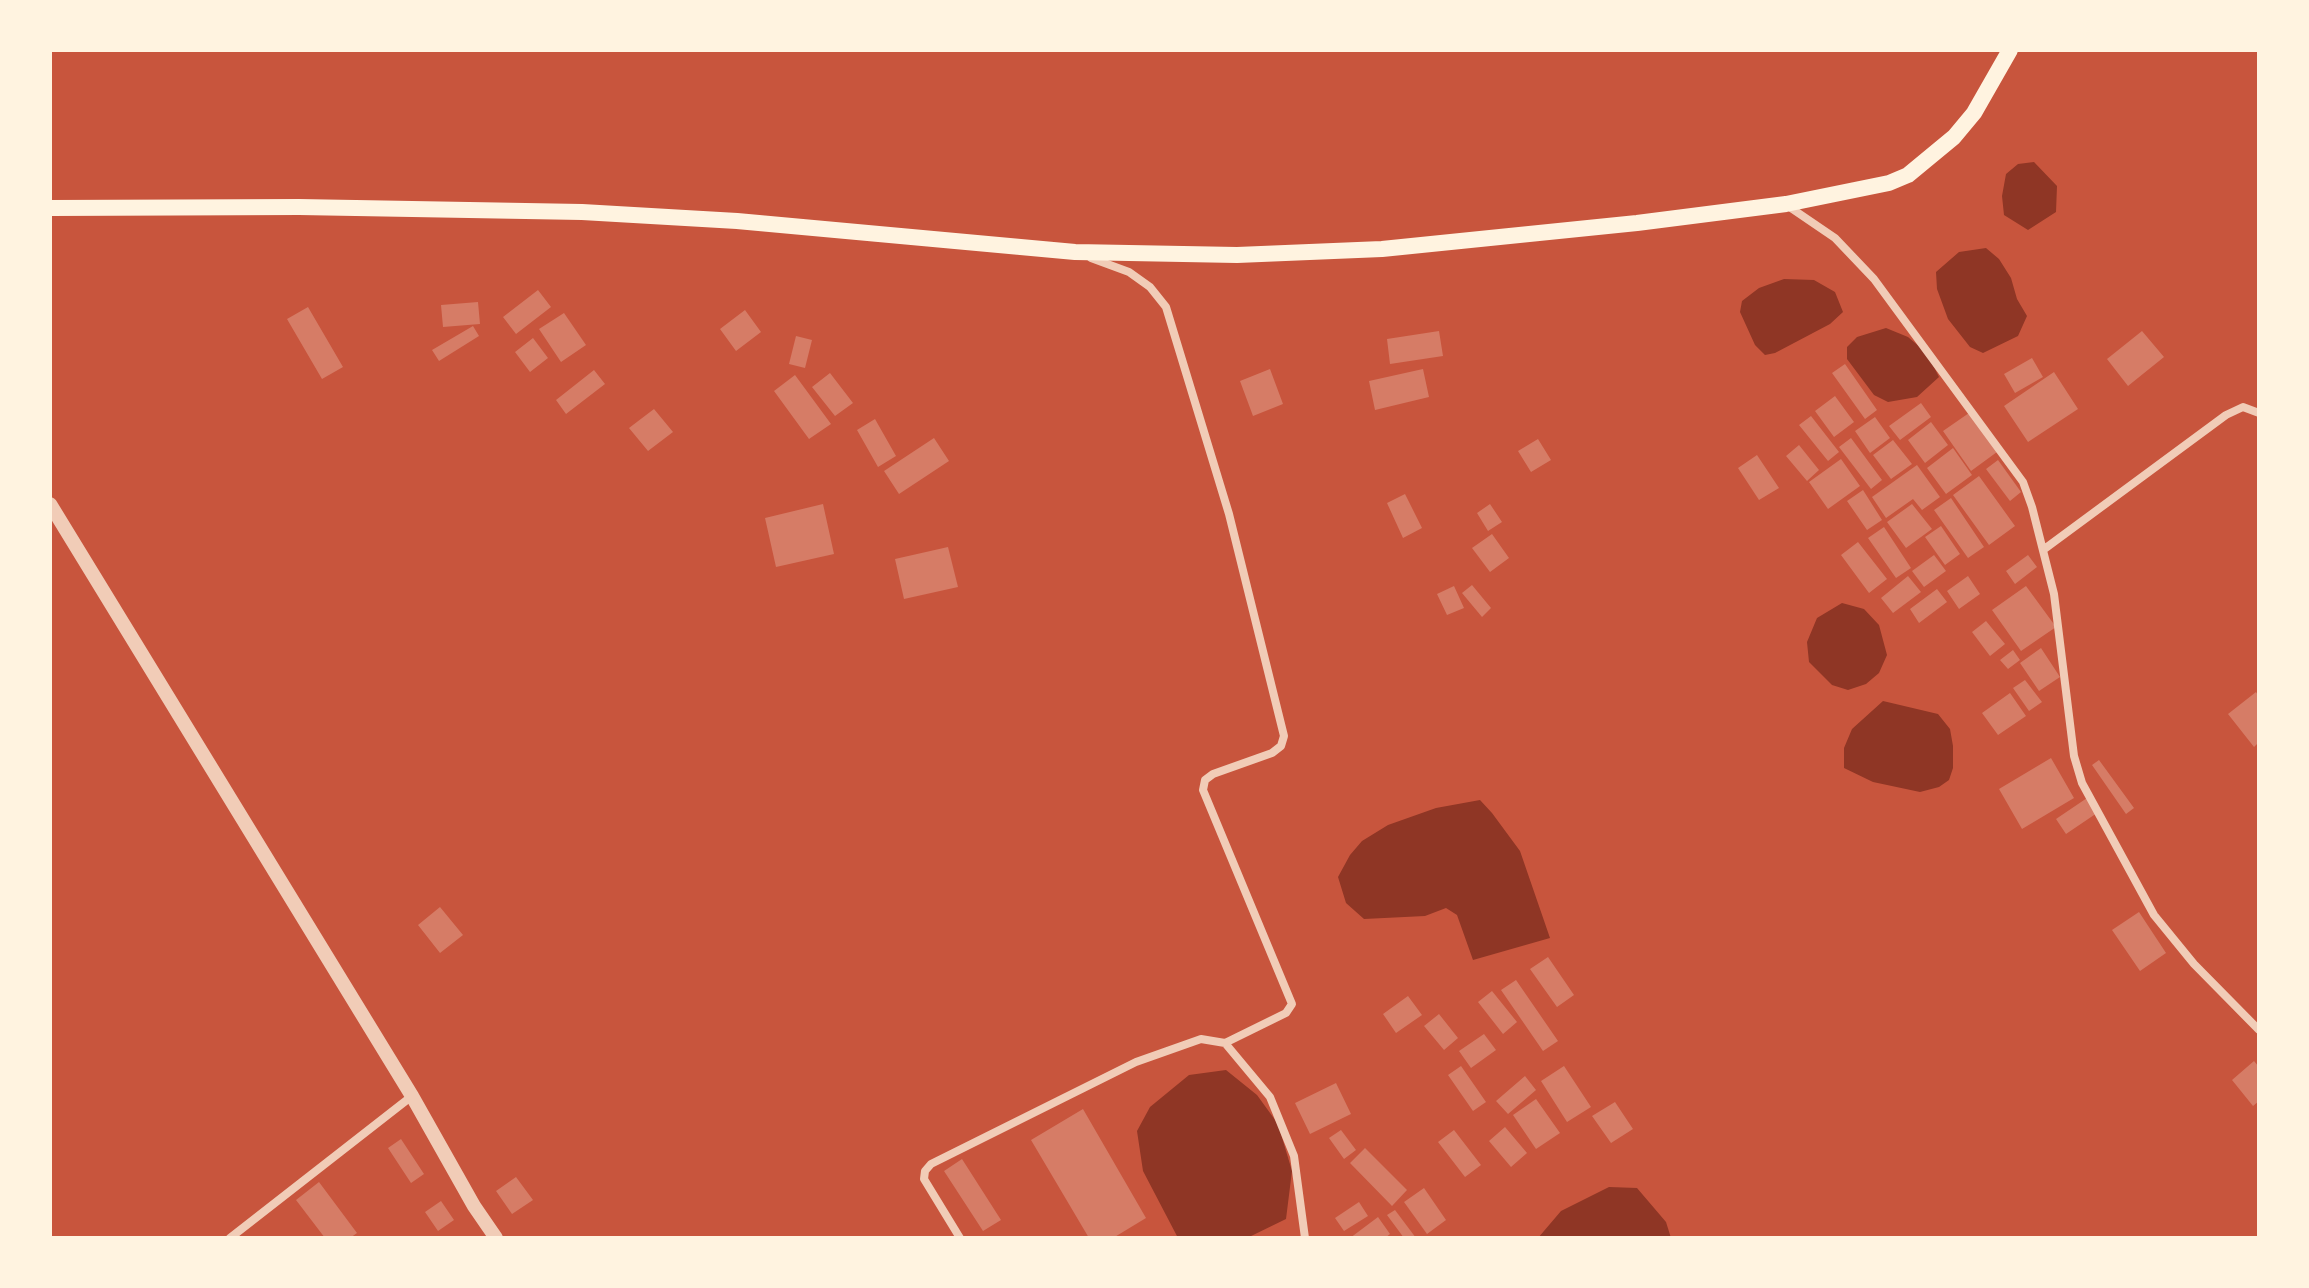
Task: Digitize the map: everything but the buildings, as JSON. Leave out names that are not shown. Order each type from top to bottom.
[{"type":"main road","points":[[50,208],[299,207],[582,212],[737,221],[1075,252],[1237,255],[1382,249],[1786,204],[1889,183],[1908,175],[1954,137],[1974,113],[2010,50]]},
{"type":"street","points":[[1786,204],[1835,238],[1874,279],[2023,482],[2054,594],[2074,756],[2082,783],[2154,915],[2194,964],[2259,1030]]},
{"type":"street","points":[[960,1238],[924,1179],[925,1171],[931,1164],[1136,1062],[1201,1039],[1225,1043],[1286,1013],[1292,1004],[1203,790],[1205,780],[1213,774],[1272,753],[1281,746],[1284,736],[1229,514],[1166,307],[1150,287],[1129,272],[1075,252]]},
{"type":"street","points":[[2043,550],[2226,415],[2243,407],[2259,413]]},
{"type":"street","points":[[50,504],[496,1238]]},
{"type":"street","points":[[1225,1043],[1270,1097],[1294,1156],[1305,1238]]},
{"type":"street","points":[[230,1238],[412,1096]]},
{"type":"shaded area","points":[[2034,162],[2057,186],[2056,212],[2028,230],[2004,215],[2002,196],[2006,174],[2018,164]]},
{"type":"shaded area","points":[[1986,248],[1999,259],[2011,278],[2017,299],[2027,316],[2018,336],[1983,353],[1970,347],[1948,319],[1937,289],[1936,272],[1959,252]]},
{"type":"shaded area","points":[[1784,279],[1814,280],[1835,292],[1843,312],[1830,324],[1775,353],[1765,355],[1755,345],[1740,312],[1742,301],[1759,288]]},
{"type":"shaded area","points":[[1886,328],[1908,337],[1927,353],[1939,377],[1917,397],[1888,402],[1874,395],[1847,359],[1847,347],[1857,337]]},
{"type":"shaded area","points":[[1842,603],[1864,609],[1879,625],[1887,655],[1879,673],[1866,684],[1848,690],[1832,685],[1809,662],[1807,642],[1817,618]]},
{"type":"shaded area","points":[[1883,701],[1938,714],[1950,729],[1953,746],[1953,768],[1949,780],[1939,787],[1920,792],[1873,782],[1844,768],[1844,748],[1852,729]]},
{"type":"shaded area","points":[[1480,800],[1520,851],[1550,938],[1473,960],[1457,915],[1446,908],[1425,916],[1364,919],[1346,903],[1338,877],[1362,841],[1388,825],[1436,808]]},
{"type":"shaded area","points":[[1226,1070],[1257,1095],[1278,1124],[1292,1171],[1286,1219],[1247,1238],[1178,1238],[1143,1171],[1137,1131],[1150,1107],[1189,1075]]},
{"type":"shaded area","points":[[1609,1187],[1637,1188],[1666,1222],[1671,1238],[1538,1238],[1561,1211]]}]
